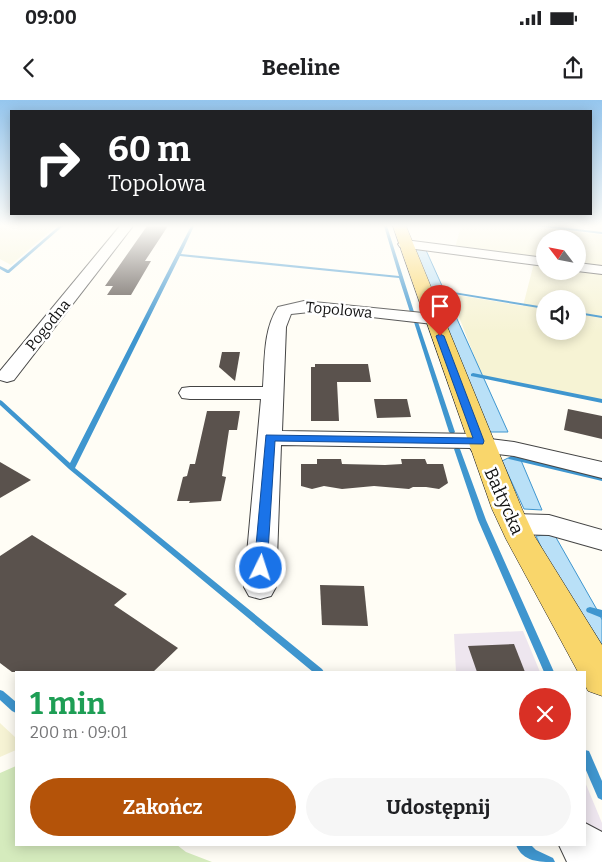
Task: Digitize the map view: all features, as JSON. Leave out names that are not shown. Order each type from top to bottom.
[{"type":"main road","name":"Bałtycka","points":[[412,262],[480,444],[514,524],[602,679]]},
{"type":"street","name":"Pogodna","points":[[7,376],[99,262]]},
{"type":"street","points":[[586,268],[602,270]]},
{"type":"street","name":"Topolowa","points":[[260,587],[277,327],[284,311],[304,306],[318,306],[433,319]]},
{"type":"street","points":[[190,393],[273,393]]},
{"type":"street","points":[[270,438],[480,444],[514,449],[602,470]]},
{"type":"street","points":[[514,524],[549,525],[602,540]]},
{"type":"street","points":[[583,846],[600,862]]},
{"type":"shaded area","points":[[5,262],[15,262],[11,265]]},
{"type":"shaded area","points":[[534,262],[536,262],[536,280],[586,280],[586,262],[602,262],[602,400],[482,376],[450,294],[523,306]]},
{"type":"shaded area","points":[[523,631],[540,671],[456,671],[454,634]]},
{"type":"shaded area","points":[[0,723],[15,737],[15,750],[0,757]]},
{"type":"shaded area","points":[[586,784],[602,823],[602,862],[581,862],[560,846],[586,846]]},
{"type":"green space","points":[[15,766],[15,846],[178,846],[186,852],[212,862],[0,862],[0,773]]},
{"type":"water","points":[[419,262],[431,262],[508,432],[490,432]]},
{"type":"water","points":[[508,458],[520,458],[542,510],[524,509],[502,461]]},
{"type":"water","points":[[554,534],[600,615],[602,620],[602,645],[544,553],[536,536]]},
{"type":"building","points":[[122,262],[151,262],[131,295],[107,295],[113,286],[105,286]]},
{"type":"building","points":[[222,352],[240,352],[235,381],[219,367]]},
{"type":"building","points":[[315,364],[368,364],[371,382],[337,382],[339,421],[311,421],[311,367],[315,367]]},
{"type":"building","points":[[374,399],[407,399],[411,417],[377,418]]},
{"type":"building","points":[[568,409],[602,416],[602,439],[564,430]]},
{"type":"building","points":[[207,411],[240,411],[237,430],[229,430],[222,476],[226,477],[221,501],[189,503],[190,501],[177,501],[183,477],[187,476],[190,464],[195,464]]},
{"type":"building","points":[[317,459],[341,459],[342,464],[385,465],[402,464],[401,459],[425,459],[427,464],[443,464],[448,483],[439,489],[374,486],[342,489],[324,486],[312,489],[301,486],[301,464],[317,464]]},
{"type":"building","points":[[0,462],[31,480],[0,498]]},
{"type":"building","points":[[32,535],[127,594],[114,605],[178,648],[154,671],[12,672],[0,663],[0,556]]},
{"type":"building","points":[[320,585],[364,586],[368,626],[322,625]]},
{"type":"building","points":[[514,644],[525,671],[477,671],[468,646]]},
{"type":"waterway","points":[[0,267],[8,272],[20,262]]},
{"type":"waterway","points":[[71,468],[175,262]]},
{"type":"waterway","points":[[244,262],[401,277]]},
{"type":"waterway","points":[[396,262],[412,312]]},
{"type":"waterway","points":[[436,290],[536,307]]},
{"type":"waterway","points":[[586,314],[602,317]]},
{"type":"waterway","points":[[416,322],[452,432]]},
{"type":"waterway","points":[[473,375],[602,401]]},
{"type":"waterway","points":[[0,402],[71,468]]},
{"type":"waterway","points":[[457,449],[482,520],[549,671]]},
{"type":"waterway","points":[[511,458],[602,479]]},
{"type":"waterway","points":[[71,468],[318,671]]},
{"type":"waterway","points":[[590,610],[602,614]]},
{"type":"waterway","points":[[0,694],[15,707]]},
{"type":"waterway","points":[[586,757],[602,794]]},
{"type":"waterway","points":[[523,846],[532,854],[549,862]]},
{"type":"route","points":[[261,568],[270,438],[479,441],[440,336]]}]
